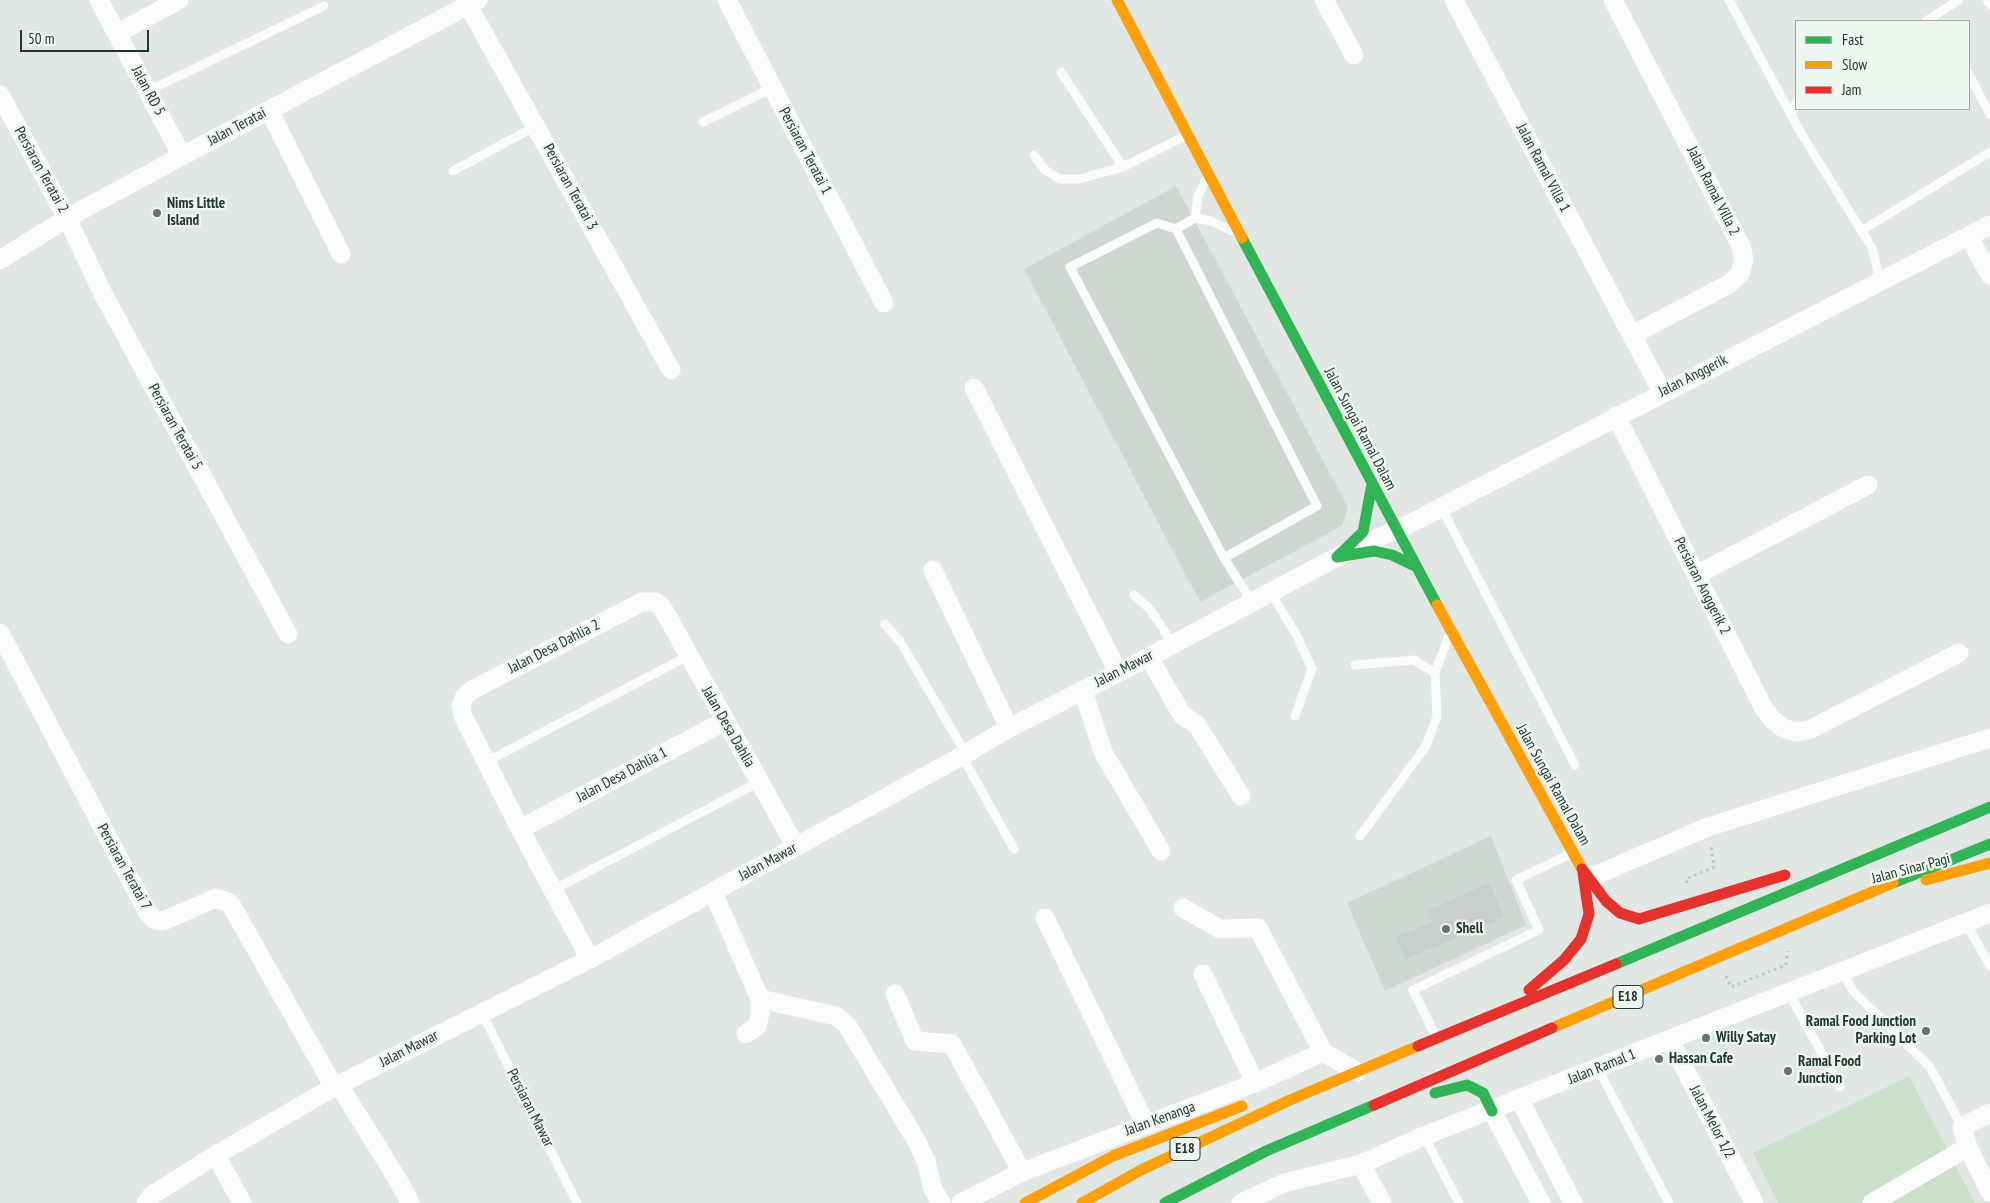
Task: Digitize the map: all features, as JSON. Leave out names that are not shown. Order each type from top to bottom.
[{"type":"main road","name":"Jalan Sungai Ramal Dalam","points":[[1117,0],[1415,566],[1585,873]]},
{"type":"main road","points":[[1336,557],[1363,532],[1372,484]]},
{"type":"main road","points":[[1336,557],[1374,551],[1415,566]]},
{"type":"main road","name":"E18","points":[[1082,1203],[1141,1170],[1290,1100],[1990,807]]},
{"type":"main road","points":[[1836,859],[1958,820]]},
{"type":"main road","name":"E18","points":[[1165,1203],[1266,1151],[1642,991],[1840,904],[1990,844]]},
{"type":"main road","name":"Jalan Sinar Pagi","points":[[1840,904],[1990,863]]},
{"type":"main road","points":[[1585,873],[1606,901],[1620,913],[1638,918],[1657,915],[1798,870]]},
{"type":"main road","points":[[1511,1006],[1564,960],[1581,939],[1589,914],[1585,873]]},
{"type":"main road","points":[[1550,1042],[1642,991]]},
{"type":"main road","points":[[1490,1082],[1497,1109]]},
{"type":"main road","points":[[1266,1151],[1418,1099],[1467,1085],[1483,1093],[1497,1109]]},
{"type":"main road","name":"E18","points":[[1025,1202],[1113,1156],[1202,1120],[1266,1099],[1290,1100]]},
{"type":"street","name":"Jalan RD 5","points":[[99,0],[182,156]]},
{"type":"street","points":[[118,33],[179,0]]},
{"type":"street","name":"Persiaran Teratai 1","points":[[727,0],[884,303]]},
{"type":"street","points":[[1324,0],[1354,55]]},
{"type":"street","name":"Jalan Ramal Villa 1","points":[[1454,0],[1662,392]]},
{"type":"street","name":"Jalan Ramal Villa 2","points":[[1614,0],[1741,246],[1744,259],[1740,274],[1730,284],[1632,335]]},
{"type":"street","name":"Jalan Teratai","points":[[0,260],[67,218],[475,1]]},
{"type":"street","name":"Persiaran Teratai 3","points":[[475,1],[536,126],[671,370]]},
{"type":"street","name":"Persiaran Teratai 2","points":[[0,95],[67,218]]},
{"type":"street","points":[[269,110],[341,254]]},
{"type":"street","name":"Persiaran Teratai 5","points":[[67,218],[102,292],[288,634]]},
{"type":"street","name":"Jalan Anggerik","points":[[1396,530],[1990,225]]},
{"type":"street","points":[[1969,236],[1990,275]]},
{"type":"street","points":[[974,388],[1118,672]]},
{"type":"street","name":"Persiaran Anggerik 2","points":[[1616,416],[1696,575],[1772,719],[1783,728],[1796,732],[1808,730],[1959,653]]},
{"type":"street","points":[[1696,575],[1868,485]]},
{"type":"street","name":"Jalan Mawar","points":[[146,1203],[152,1195],[216,1155],[336,1086],[590,959],[964,755],[1009,728],[1149,657],[1336,557],[1396,530]]},
{"type":"street","points":[[933,570],[1009,728]]},
{"type":"street","name":"Jalan Desa Dahlia 2","points":[[486,762],[463,716],[461,705],[465,696],[472,690],[642,602],[650,600],[662,607]]},
{"type":"street","name":"Jalan Desa Dahlia","points":[[662,607],[796,847]]},
{"type":"street","name":"Persiaran Teratai 7","points":[[0,633],[148,912],[155,920],[163,921],[216,898],[230,903],[336,1086]]},
{"type":"street","points":[[1149,657],[1182,715],[1197,725],[1241,796]]},
{"type":"street","points":[[1083,691],[1104,752],[1161,851]]},
{"type":"street","name":"Jalan Desa Dahlia 1","points":[[520,829],[725,721]]},
{"type":"street","points":[[1585,873],[1708,827],[1990,738]]},
{"type":"street","points":[[486,762],[590,959]]},
{"type":"street","points":[[713,892],[760,999],[760,1013],[757,1026],[746,1034]]},
{"type":"street","points":[[1183,908],[1220,929],[1258,928],[1323,1052],[1357,1072]]},
{"type":"street","name":"Jalan Ramal 1","points":[[1241,1203],[1284,1182],[1361,1164],[1424,1136],[1520,1100],[1990,913]]},
{"type":"street","points":[[1046,918],[1146,1125]]},
{"type":"street","points":[[1204,974],[1255,1083]]},
{"type":"street","points":[[895,994],[915,1041],[952,1044],[1022,1172]]},
{"type":"street","points":[[760,999],[836,1016],[847,1025],[916,1140],[926,1161],[933,1189],[941,1203]]},
{"type":"street","name":"Jalan Melor 1/2","points":[[1670,1040],[1754,1203]]},
{"type":"street","name":"Jalan Kenanga","points":[[961,1203],[1022,1172],[1255,1083],[1323,1052]]},
{"type":"street","points":[[336,1086],[398,1180],[410,1203]]},
{"type":"street","points":[[1520,1100],[1573,1203]]},
{"type":"street","points":[[1497,1109],[1541,1203]]},
{"type":"street","points":[[1990,1113],[1962,1127],[1968,1147],[1990,1192]]},
{"type":"street","points":[[1872,1203],[1968,1147]]},
{"type":"street","points":[[216,1155],[242,1203]]},
{"type":"street","points":[[1361,1164],[1382,1203]]},
{"type":"lane","points":[[1729,0],[1791,115],[1872,248],[1880,281]]},
{"type":"lane","points":[[1939,18],[1959,0]]},
{"type":"lane","points":[[1987,0],[1990,5]]},
{"type":"lane","points":[[148,91],[324,6]]},
{"type":"lane","points":[[1061,72],[1123,167]]},
{"type":"lane","points":[[1970,76],[1990,115]]},
{"type":"lane","points":[[703,122],[772,88]]},
{"type":"lane","points":[[1791,115],[1795,105]]},
{"type":"lane","points":[[453,172],[536,126]]},
{"type":"lane","points":[[1034,155],[1045,170],[1060,179],[1078,179],[1123,167],[1188,135]]},
{"type":"lane","points":[[1861,231],[1990,152]]},
{"type":"lane","points":[[1195,218],[1198,196],[1209,175]]},
{"type":"lane","points":[[1176,229],[1195,218],[1211,221],[1242,237]]},
{"type":"lane","points":[[1224,558],[1317,506],[1176,229],[1157,223],[1070,267],[1224,558],[1252,602]]},
{"type":"lane","points":[[1442,507],[1575,764]]},
{"type":"lane","points":[[1271,592],[1296,634],[1312,668],[1295,716]]},
{"type":"lane","points":[[1134,595],[1150,609],[1173,644]]},
{"type":"lane","points":[[885,624],[901,644],[964,755],[1014,849]]},
{"type":"lane","points":[[1360,836],[1426,746],[1436,716],[1435,673],[1451,630]]},
{"type":"lane","points":[[486,762],[688,656]]},
{"type":"lane","points":[[1355,665],[1414,660],[1435,673]]},
{"type":"lane","points":[[553,890],[759,782]]},
{"type":"lane","points":[[1436,1038],[1413,990],[1539,930],[1516,880],[1573,853]]},
{"type":"lane","points":[[1966,923],[1990,966]]},
{"type":"lane","points":[[1842,972],[1853,991],[1930,1067],[1962,1127]]},
{"type":"lane","points":[[1789,993],[1840,1088]]},
{"type":"lane","name":"Persiaran Mawar","points":[[482,1013],[577,1203]]},
{"type":"lane","points":[[1598,1069],[1669,1203]]},
{"type":"lane","points":[[1424,1136],[1459,1203]]},
{"type":"path","points":[[1686,879],[1714,867]]},
{"type":"path","points":[[1731,987],[1786,965],[1789,927]]},
{"type":"shaded area","points":[[1176,186],[1348,507],[1342,526],[1200,602],[1024,269]]},
{"type":"shaded area","points":[[1491,836],[1526,925],[1385,991],[1347,903]]},
{"type":"green space","points":[[1909,1076],[1975,1203],[1778,1203],[1753,1153]]},
{"type":"building","name":"Shell","points":[[1489,883],[1504,917],[1406,959],[1396,937],[1434,921],[1429,910]]},
{"type":"traffic: fast","points":[[1242,238],[1437,605]]},
{"type":"traffic: fast","points":[[1337,557],[1363,532],[1372,484]]},
{"type":"traffic: fast","points":[[1337,557],[1374,551],[1392,555],[1415,566]]},
{"type":"traffic: fast","points":[[1616,964],[1990,807]]},
{"type":"traffic: fast","points":[[1893,883],[1990,844]]},
{"type":"traffic: fast","points":[[1435,1093],[1467,1085],[1483,1093],[1492,1111]]},
{"type":"traffic: fast","points":[[1165,1203],[1266,1151],[1374,1105]]},
{"type":"traffic: slow","points":[[1117,0],[1242,238]]},
{"type":"traffic: slow","points":[[1437,605],[1582,869]]},
{"type":"traffic: slow","points":[[1926,880],[1990,863]]},
{"type":"traffic: slow","points":[[1552,1028],[1893,883]]},
{"type":"traffic: slow","points":[[1082,1203],[1141,1170],[1290,1100],[1418,1046]]},
{"type":"traffic: slow","points":[[1025,1203],[1113,1156],[1242,1106]]},
{"type":"traffic: jam","points":[[1582,869],[1606,901],[1620,913],[1639,919],[1785,875]]},
{"type":"traffic: jam","points":[[1529,990],[1564,960],[1581,939],[1589,914],[1583,873]]},
{"type":"traffic: jam","points":[[1418,1046],[1616,964]]},
{"type":"traffic: jam","points":[[1374,1105],[1552,1028]]},
{"type":"place","name":"Nims Little Island","points":[[157,213]]},
{"type":"place","name":"Shell","points":[[1446,929]]},
{"type":"place","name":"Ramal Food Junction Parking Lot","points":[[1926,1031]]},
{"type":"place","name":"Willy Satay","points":[[1706,1038]]},
{"type":"place","name":"Hassan Cafe","points":[[1659,1059]]},
{"type":"place","name":"Ramal Food Junction","points":[[1788,1071]]}]
